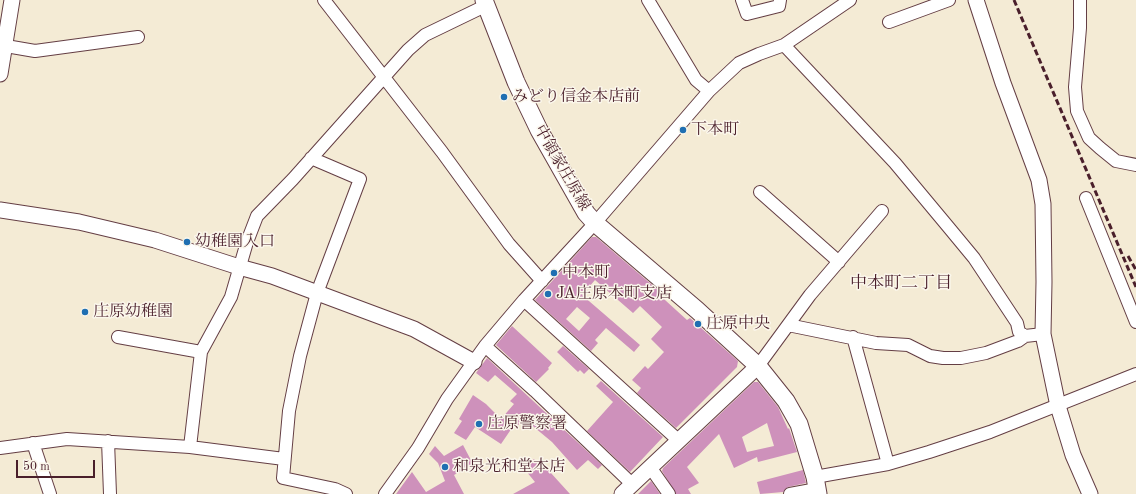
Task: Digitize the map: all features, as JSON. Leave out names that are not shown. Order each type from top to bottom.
[{"type":"main road","name":"中領家庄原線","points":[[485,3],[516,82],[539,130],[578,199],[595,223],[697,310],[758,366],[786,401],[799,424],[817,487]]},
{"type":"street","points":[[0,74],[6,46],[12,0]]},
{"type":"street","points":[[324,0],[383,78],[442,152],[509,244],[542,281]]},
{"type":"street","points":[[648,0],[696,80],[709,91]]},
{"type":"street","points":[[742,0],[747,14],[779,6],[780,0]]},
{"type":"street","points":[[385,494],[418,448],[447,399],[485,346],[524,300],[595,223],[709,91],[739,63],[759,54],[784,46],[850,0]]},
{"type":"street","points":[[890,22],[949,0]]},
{"type":"street","points":[[976,0],[1003,83],[1039,180],[1043,204],[1043,334],[1058,406],[1074,455],[1090,494]]},
{"type":"street","points":[[1080,0],[1080,28],[1075,87],[1077,111],[1089,138],[1116,161],[1136,165]]},
{"type":"street","points":[[190,447],[201,352],[231,297],[239,267],[257,216],[383,78],[425,35],[485,3]]},
{"type":"street","points":[[6,46],[35,51],[138,36]]},
{"type":"street","points":[[784,46],[895,163],[950,229],[974,258],[1017,323],[1019,332],[1025,336]]},
{"type":"street","points":[[311,158],[360,179],[317,292],[300,356],[289,411],[283,478],[335,489],[346,494]]},
{"type":"street","points":[[760,192],[839,262]]},
{"type":"street","points":[[1086,198],[1136,322]]},
{"type":"street","points":[[0,210],[79,222],[147,238],[272,276],[414,329],[474,362]]},
{"type":"street","points":[[485,346],[536,390],[627,489],[758,366],[810,295],[882,211]]},
{"type":"street","points":[[524,300],[678,440]]},
{"type":"street","points":[[788,325],[853,337],[876,343],[908,345],[930,356],[962,358],[986,353],[1018,341],[1025,336],[1043,334]]},
{"type":"street","points":[[118,337],[201,352]]},
{"type":"street","points":[[853,337],[888,464]]},
{"type":"street","points":[[790,494],[817,487],[984,434],[1136,374]]},
{"type":"street","points":[[0,448],[67,439],[190,447],[284,459]]},
{"type":"street","points":[[108,441],[110,494]]},
{"type":"street","points":[[33,443],[50,494]]},
{"type":"street","points":[[650,467],[669,494]]},
{"type":"building","points":[[592,237],[596,237],[658,290],[665,300],[687,320],[690,318],[738,361],[737,367],[676,428],[637,393],[641,388],[632,380],[645,366],[648,369],[664,352],[651,339],[662,327],[640,306],[633,313],[595,280],[582,295],[640,345],[634,352],[606,328],[595,340],[598,343],[591,351],[535,300]],"holes":[[[577,307],[590,318],[579,331],[566,319]]]},
{"type":"building","points":[[512,326],[552,363],[548,368],[549,369],[536,382],[496,345]]},
{"type":"building","points":[[563,346],[589,369],[584,374],[580,370],[578,372],[557,352]]},
{"type":"building","points":[[487,358],[602,465],[598,469],[588,460],[577,470],[552,442],[523,418],[517,427],[514,425],[501,444],[475,427],[466,440],[454,433],[462,421],[459,419],[473,395],[486,404],[501,419],[514,404],[510,401],[517,394],[495,375],[488,382],[476,373]]},
{"type":"building","points":[[601,381],[663,437],[630,472],[587,431],[613,402],[596,386]]},
{"type":"building","points":[[754,382],[758,382],[778,407],[788,429],[789,428],[797,452],[758,462],[757,457],[734,468],[719,434],[687,467],[699,483],[688,489],[691,494],[676,494],[662,471],[663,468]],"holes":[[[767,423],[774,446],[747,452],[742,437]]]},
{"type":"building","points":[[463,445],[473,464],[454,475],[464,494],[396,494],[412,472],[426,492],[445,481],[438,463],[429,454],[435,446],[444,456]]},
{"type":"building","points":[[534,459],[538,464],[540,461],[570,494],[513,494],[535,482],[526,471],[528,468],[526,465]]},
{"type":"building","points":[[803,470],[806,483],[788,487],[783,492],[760,494],[757,482]]},
{"type":"building","points":[[651,481],[660,494],[638,494]]},
{"type":"railway","points":[[1014,0],[1136,287]]},
{"type":"railway","points":[[1128,256],[1136,270]]},
{"type":"place","name":"みどり信金本店前","points":[[504,97]]},
{"type":"place","name":"下本町","points":[[683,130]]},
{"type":"place","name":"幼稚園入口","points":[[187,242]]},
{"type":"place","name":"中本町","points":[[554,273]]},
{"type":"place","name":"JA庄原本町支店","points":[[548,294]]},
{"type":"place","name":"庄原幼稚園","points":[[85,312]]},
{"type":"place","name":"庄原中央","points":[[698,324]]},
{"type":"place","name":"庄原警察署","points":[[479,424]]},
{"type":"place","name":"和泉光和堂本店","points":[[445,467]]},
{"type":"district","name":"中本町二丁目","points":[[901,284]]}]
